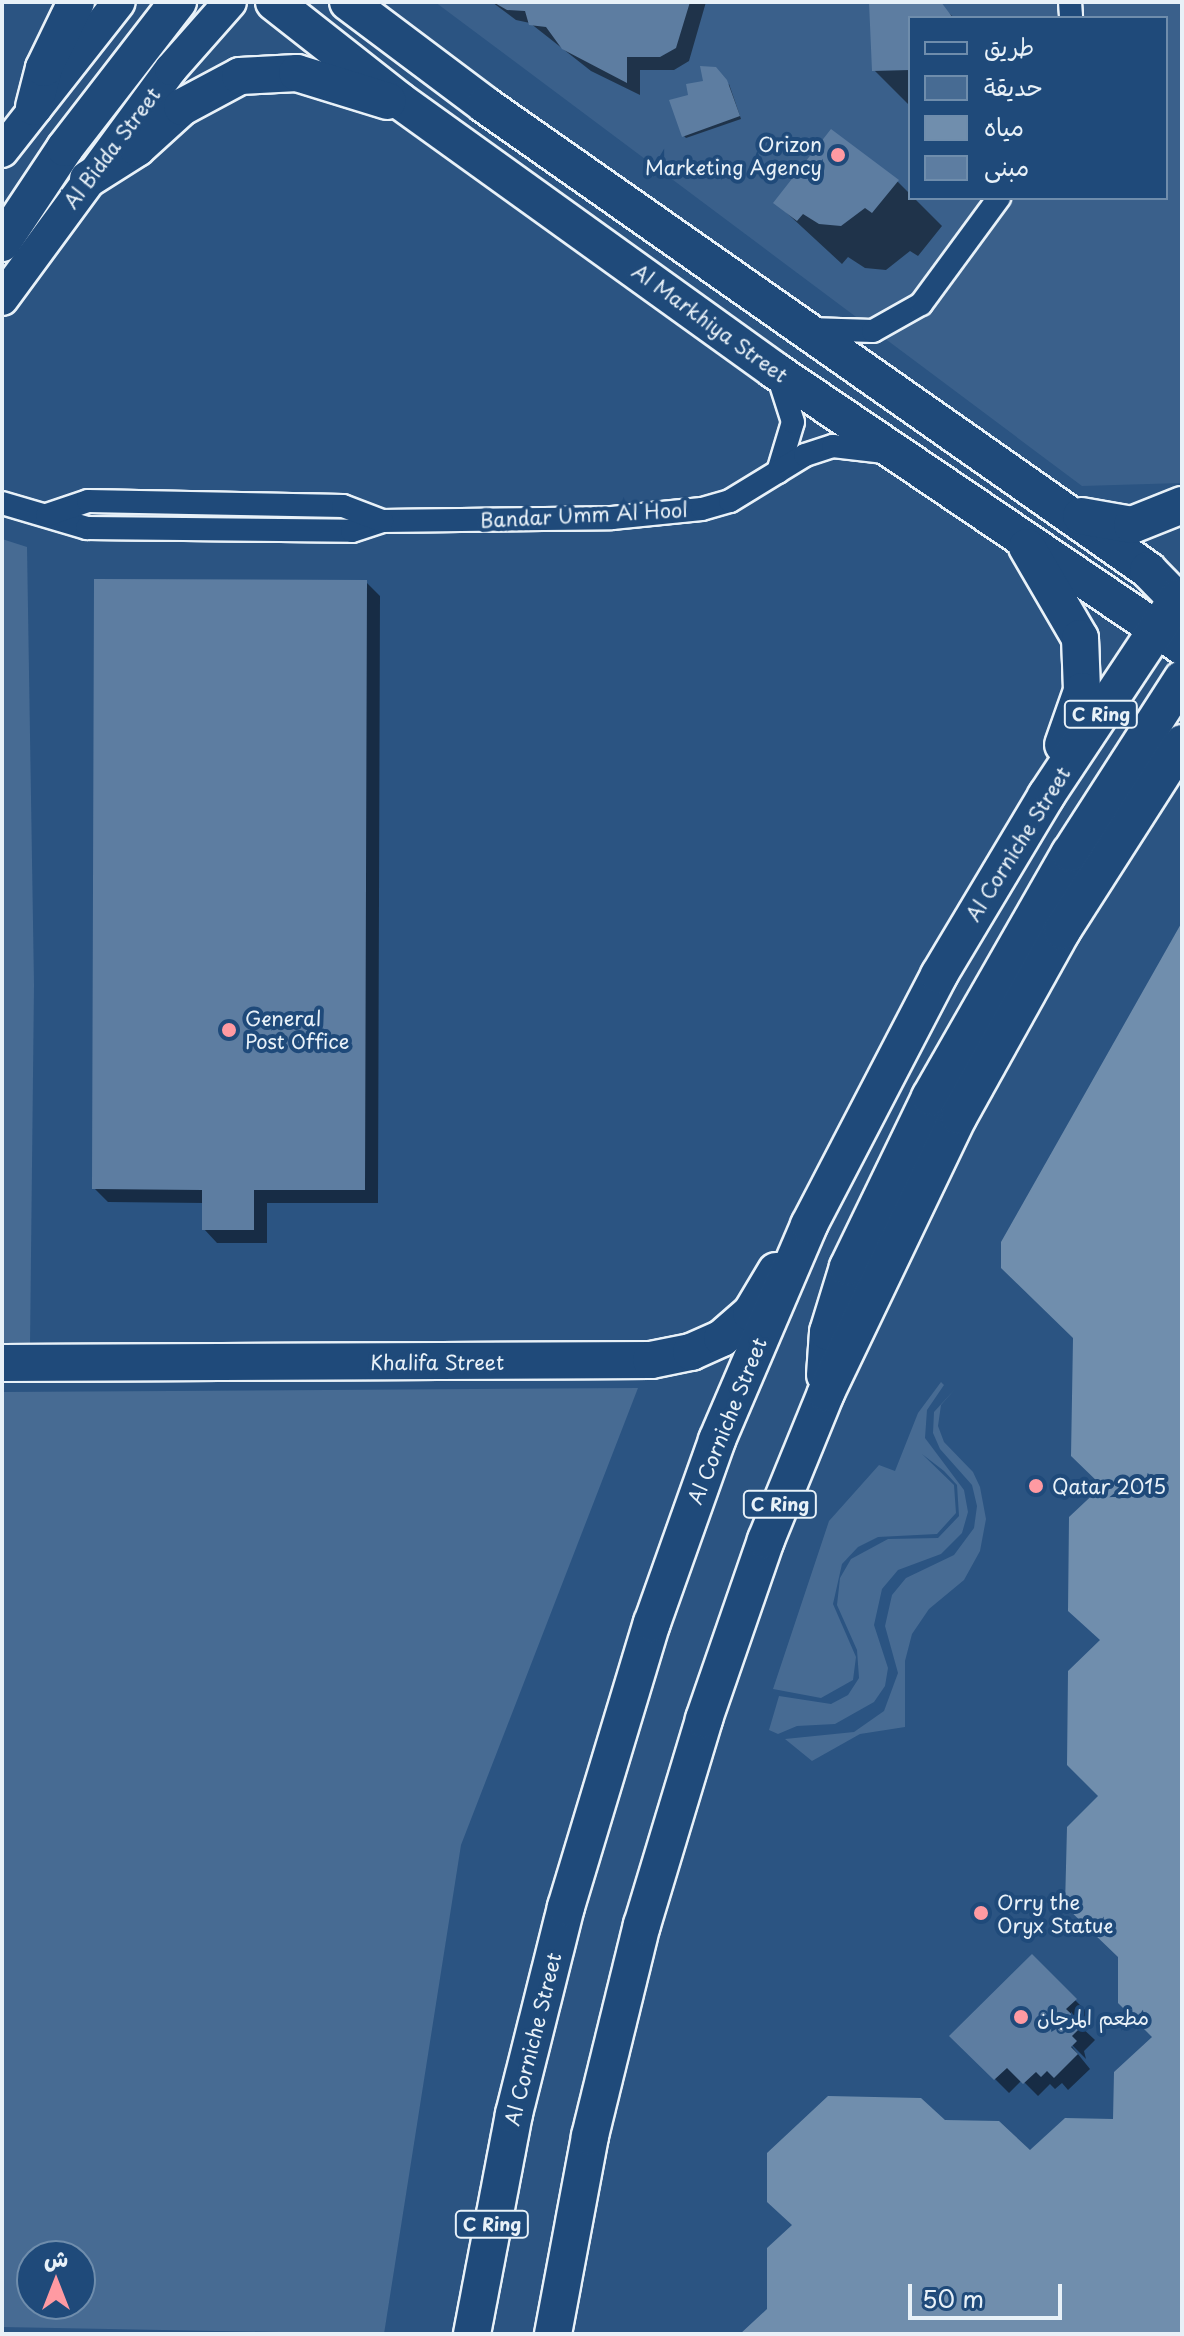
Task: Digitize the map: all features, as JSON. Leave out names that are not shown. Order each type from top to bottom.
[{"type":"main road","points":[[34,107],[44,68],[76,2]]},
{"type":"main road","points":[[2,151],[119,2]]},
{"type":"main road","points":[[2,243],[65,148],[178,2]]},
{"type":"main road","name":"Al Bidda Street","points":[[2,299],[88,179],[230,2]]},
{"type":"main road","name":"Al Markhiya Street","points":[[274,2],[400,101],[774,370],[1168,639]]},
{"type":"main road","points":[[348,2],[485,105],[1068,514],[1181,598]]},
{"type":"main road","points":[[390,2],[467,68],[485,105]]},
{"type":"main road","points":[[88,179],[137,148],[182,107],[240,76],[297,73],[366,97],[400,101]]},
{"type":"main road","points":[[1068,514],[1132,525],[1182,505]]},
{"type":"main road","points":[[1026,540],[1076,628],[1083,670],[1078,707],[1046,796]]},
{"type":"main road","name":"Al Corniche Street","points":[[472,2334],[526,2062],[588,1829],[702,1482],[809,1225],[939,975],[1046,796],[1168,639],[1181,598]]},
{"type":"main road","points":[[826,1393],[834,1304],[930,1097],[1070,853],[1182,679]]},
{"type":"main road","name":"C Ring","points":[[553,2334],[606,2065],[657,1868],[744,1598],[826,1393],[979,1080],[1062,931],[1182,743]]},
{"type":"main road","name":"Khalifa Street","points":[[2,1363],[671,1357],[708,1346],[738,1326],[763,1299],[786,1251],[809,1225]]},
{"type":"street","points":[[805,329],[873,331],[921,304],[998,200]]},
{"type":"street","points":[[774,370],[790,401],[793,422],[778,472]]},
{"type":"street","name":"Bandar Umm Al Hool","points":[[2,503],[47,515],[64,525],[87,528],[352,531],[382,521],[669,514],[730,501],[778,472],[833,446],[902,456]]},
{"type":"shaded area","points":[[435,2],[1182,2],[1182,483],[1082,486]]},
{"type":"green space","points":[[2,539],[27,547],[34,985],[30,1346],[2,1345]]},
{"type":"green space","points":[[941,1382],[944,1385],[927,1410],[925,1438],[964,1490],[968,1512],[962,1533],[941,1554],[898,1570],[882,1589],[874,1625],[888,1668],[885,1686],[874,1702],[835,1724],[797,1726],[778,1734],[769,1730],[779,1696],[831,1704],[848,1695],[859,1678],[857,1650],[837,1605],[840,1578],[851,1559],[888,1539],[938,1538],[959,1516],[957,1485],[922,1454],[954,1485],[956,1513],[937,1534],[878,1537],[858,1547],[842,1564],[833,1604],[856,1657],[853,1680],[821,1698],[773,1689],[829,1521],[879,1465],[895,1471],[918,1413]]},
{"type":"green space","points":[[638,1388],[461,1845],[384,2334],[2,2327],[2,1392]]},
{"type":"green space","points":[[955,1389],[941,1405],[938,1426],[944,1442],[973,1472],[980,1487],[986,1519],[980,1551],[964,1580],[929,1609],[912,1634],[905,1661],[905,1727],[860,1734],[812,1761],[785,1739],[854,1732],[884,1711],[898,1673],[885,1626],[892,1595],[906,1578],[954,1555],[974,1528],[977,1506],[972,1485],[940,1449],[933,1433],[934,1412]]},
{"type":"water","points":[[1182,922],[1182,2334],[740,2334],[767,2309],[767,2248],[792,2225],[767,2202],[767,2153],[828,2096],[921,2098],[945,2120],[999,2121],[1030,2150],[1065,2118],[1113,2119],[1114,2072],[1152,2037],[1118,2003],[1118,1957],[1065,1906],[1067,1827],[1098,1796],[1067,1765],[1068,1671],[1100,1640],[1068,1611],[1069,1517],[1102,1486],[1071,1456],[1073,1338],[1001,1268],[1001,1242]]},
{"type":"building","points":[[493,2],[690,2],[676,48],[660,57],[627,57],[627,83],[562,49],[546,27],[529,25],[525,11],[507,10]]},
{"type":"building","points":[[869,2],[941,2],[952,16],[908,16],[908,70],[872,71]]},
{"type":"building","points":[[700,66],[716,67],[727,80],[740,116],[682,137],[669,100],[688,95],[686,84],[703,81]]},
{"type":"building","name":"Orizon Marketing Agency","points":[[831,129],[899,180],[872,213],[865,208],[841,226],[819,224],[803,214],[797,221],[773,203]]},
{"type":"building","name":"General Post Office","points":[[94,579],[367,580],[365,1190],[254,1190],[254,1230],[202,1230],[202,1190],[92,1189]]},
{"type":"building","name":"مطعم المرجان","points":[[1032,1954],[1077,1999],[1066,2009],[1083,2025],[1072,2036],[1077,2041],[1071,2047],[1078,2054],[1054,2078],[1047,2071],[1041,2077],[1036,2072],[1023,2084],[1007,2068],[994,2080],[949,2036]]},
{"type":"place","name":"Orizon Marketing Agency","points":[[838,155]]},
{"type":"place","name":"General Post Office","points":[[229,1030]]},
{"type":"place","name":"Qatar 2015","points":[[1036,1486]]},
{"type":"place","name":"Orry the Oryx Statue","points":[[981,1913]]},
{"type":"place","name":"مطعم المرجان","points":[[1021,2017]]}]
